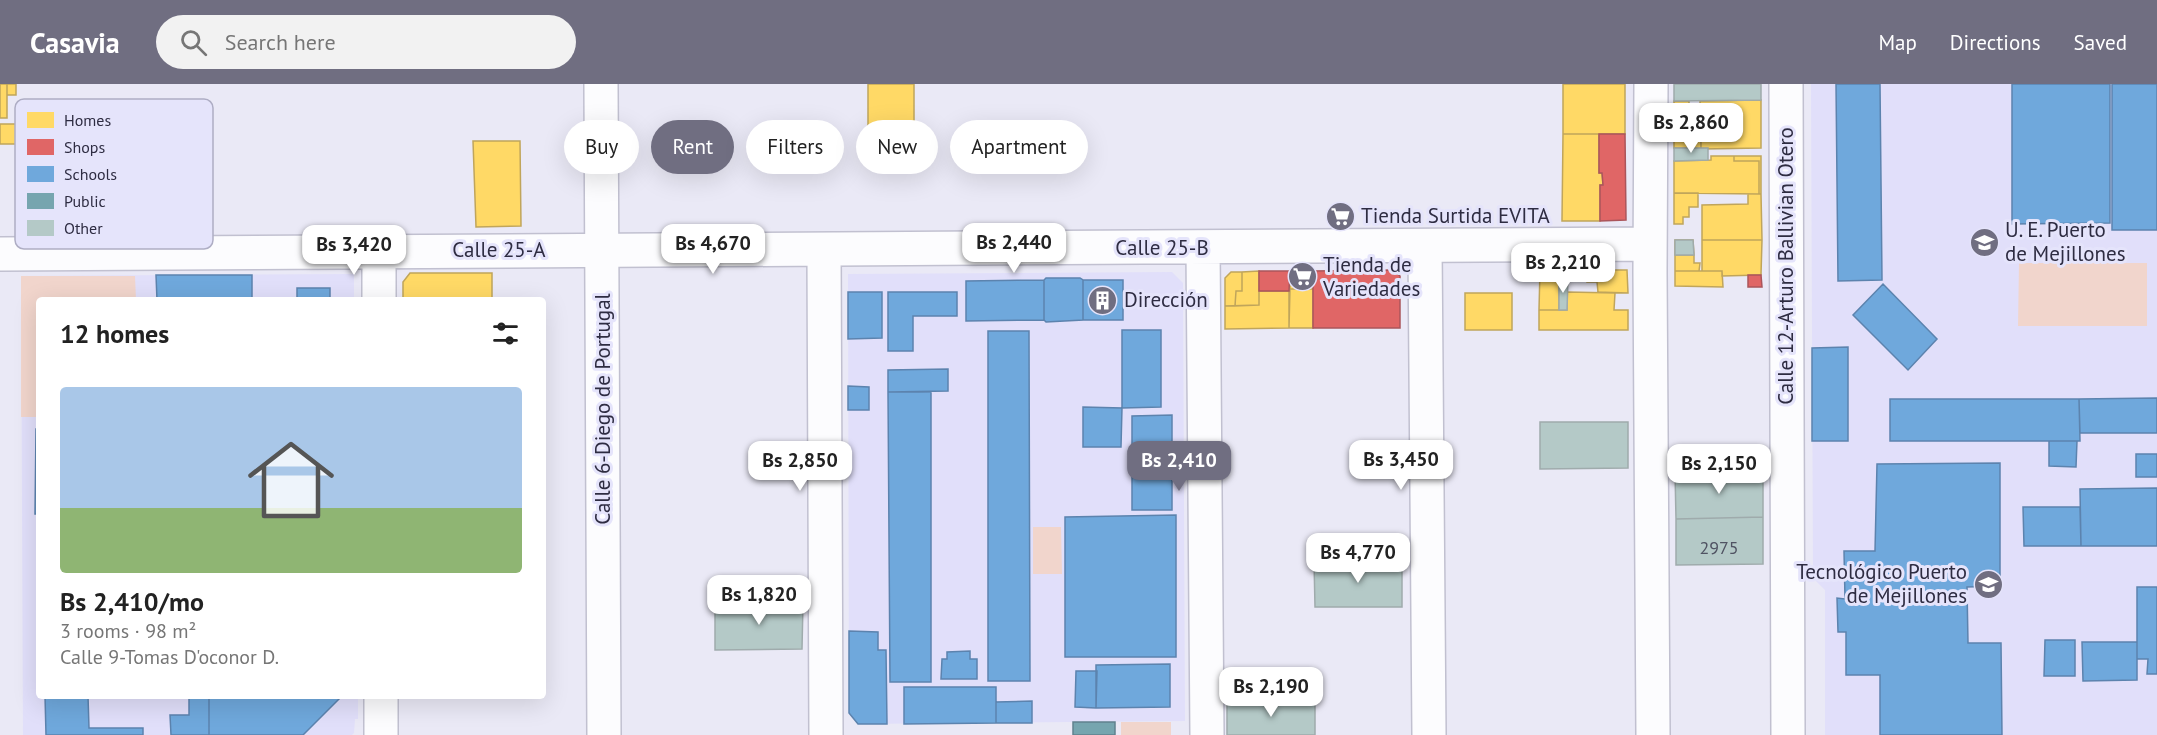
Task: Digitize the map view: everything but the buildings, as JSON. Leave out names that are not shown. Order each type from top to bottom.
[{"type":"street","name":"Calle 6-Diego de Portugal","points":[[601,84],[604,735]]},
{"type":"street","points":[[1651,84],[1653,735]]},
{"type":"street","name":"Calle 12-Arturo Ballivian Otero","points":[[1786,84],[1788,735]]},
{"type":"street","name":"Calle 25-B","points":[[602,250],[1650,244]]},
{"type":"street","points":[[1425,247],[1429,735]]},
{"type":"street","points":[[1203,248],[1207,735]]},
{"type":"street","name":"Calle 25-A","points":[[0,254],[602,250]]},
{"type":"street","points":[[824,250],[826,735]]},
{"type":"street","points":[[379,251],[379,297]]},
{"type":"street","points":[[381,699],[381,735]]},
{"type":"shaded area","points":[[1811,84],[2157,84],[2157,735],[1825,735],[1825,590],[1813,578]]},
{"type":"shaded area","points":[[2019,263],[2147,263],[2147,326],[2018,326]]},
{"type":"shaded area","points":[[1172,272],[1183,283],[1185,721],[858,724],[849,713],[848,274]]},
{"type":"shaded area","points":[[354,274],[354,297],[36,297],[36,699],[358,699],[358,719],[355,719],[352,735],[23,735],[21,276]]},
{"type":"shaded area","points":[[21,276],[135,276],[136,297],[36,297],[36,417],[21,417]]},
{"type":"shaded area","points":[[1033,527],[1061,527],[1062,574],[1033,574]]},
{"type":"shaded area","points":[[1121,722],[1171,722],[1171,735],[1121,735]]},
{"type":"place","name":"Tienda Surtida EVITA","points":[[1340,216]]},
{"type":"place","name":"U. E. Puerto de Mejillones","points":[[1984,242]]},
{"type":"place","name":"Tienda de Variedades","points":[[1302,277]]},
{"type":"place","name":"Dirección","points":[[1103,300]]},
{"type":"place","name":"Tecnológico Puerto de Mejillones","points":[[1988,584]]}]
